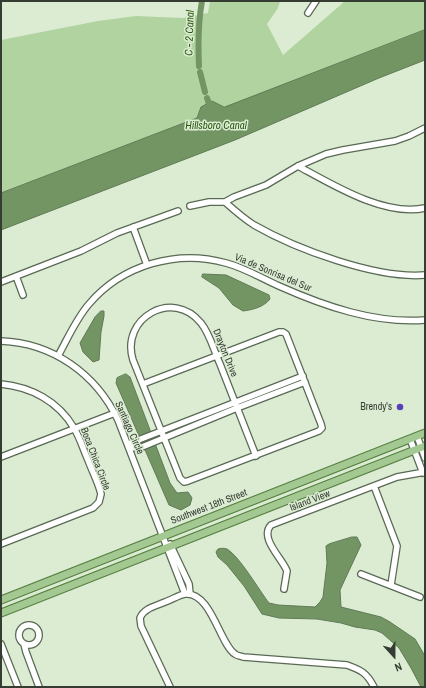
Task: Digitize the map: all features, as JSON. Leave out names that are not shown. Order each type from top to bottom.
[{"type":"main road","name":"Southwest 18th Street","points":[[1,600],[425,433]]},
{"type":"main road","points":[[1,613],[420,448]]},
{"type":"street","points":[[308,13],[316,1]]},
{"type":"street","points":[[190,206],[209,202],[225,202],[234,196],[266,185],[298,166],[319,157],[343,150],[395,141],[425,128]]},
{"type":"street","points":[[298,166],[340,189],[370,201],[402,209],[425,208]]},
{"type":"street","points":[[225,202],[254,225],[304,249],[383,273],[425,275]]},
{"type":"street","points":[[1,282],[81,251],[108,237],[178,210]]},
{"type":"street","points":[[133,227],[147,265]]},
{"type":"street","name":"Via de Sonrisa del Sur","points":[[58,356],[75,324],[89,304],[100,293],[119,278],[132,271],[169,259],[183,258],[213,260],[241,268],[303,296],[350,311],[388,320],[425,320]]},
{"type":"street","points":[[16,276],[23,295]]},
{"type":"street","name":"Drayton Drive","points":[[169,307],[178,308],[195,316],[204,327],[256,456],[184,482],[180,478],[143,384],[132,356],[132,338],[134,330],[148,315],[156,310],[169,307]]},
{"type":"street","points":[[143,384],[279,332],[283,332],[286,334],[322,428],[320,432],[256,456]]},
{"type":"street","name":"Santiago Circle","points":[[1,341],[28,344],[58,356],[69,362],[88,378],[104,396],[115,413],[129,446],[187,594]]},
{"type":"street","points":[[129,446],[139,440],[162,431],[304,379]]},
{"type":"street","name":"Boca Chica Circle","points":[[1,384],[20,387],[41,396],[60,410],[74,428],[100,490],[99,502],[93,508],[1,544]]},
{"type":"street","points":[[129,446],[142,448],[165,439],[236,405]]},
{"type":"street","points":[[1,457],[115,413]]},
{"type":"street","points":[[413,438],[425,458]]},
{"type":"street","name":"Island View","points":[[284,589],[286,570],[268,540],[268,528],[272,525],[397,477],[424,472],[420,448]]},
{"type":"street","points":[[374,486],[397,546],[391,585]]},
{"type":"street","points":[[361,574],[420,597]]},
{"type":"street","points":[[170,687],[141,626],[140,618],[146,610],[187,594],[200,600],[210,612],[235,655],[347,665],[362,671],[370,679],[374,687]]},
{"type":"street","points":[[1,644],[18,687]]},
{"type":"street","points":[[24,644],[39,687]]},
{"type":"shaded area","points":[[210,1],[280,1],[278,8],[267,24],[283,55],[345,1],[425,1],[425,30],[224,107],[212,101],[201,107],[197,118],[1,193],[1,40],[98,21],[136,16],[183,18],[208,13]]},
{"type":"water","name":"Hillsboro Canal","points":[[425,30],[425,60],[379,78],[235,140],[1,230],[1,193],[197,118],[201,107],[212,101],[224,107]]},
{"type":"water","points":[[203,274],[226,275],[269,295],[270,299],[261,306],[243,311],[233,305],[219,288],[202,277]]},
{"type":"water","points":[[101,311],[104,311],[104,316],[99,360],[93,362],[83,352],[80,343],[95,317]]},
{"type":"water","points":[[126,374],[130,377],[170,483],[177,493],[188,492],[192,498],[190,505],[181,510],[169,505],[116,383],[117,378]]},
{"type":"water","points":[[352,537],[357,537],[361,545],[340,590],[341,607],[381,617],[415,639],[425,656],[425,687],[421,687],[399,648],[382,633],[375,630],[317,619],[279,618],[262,614],[244,586],[227,565],[218,557],[216,552],[218,549],[224,548],[232,553],[238,559],[269,603],[278,605],[315,607],[323,597],[327,563],[326,546]]},
{"type":"waterway","name":"C - 2 Canal","points":[[199,66],[198,50],[202,1]]},
{"type":"waterway","name":"C - 2 Canal","points":[[200,72],[205,92]]},
{"type":"waterway","points":[[207,98],[211,110]]},
{"type":"place","name":"Brendy's","points":[[400,407]]}]
